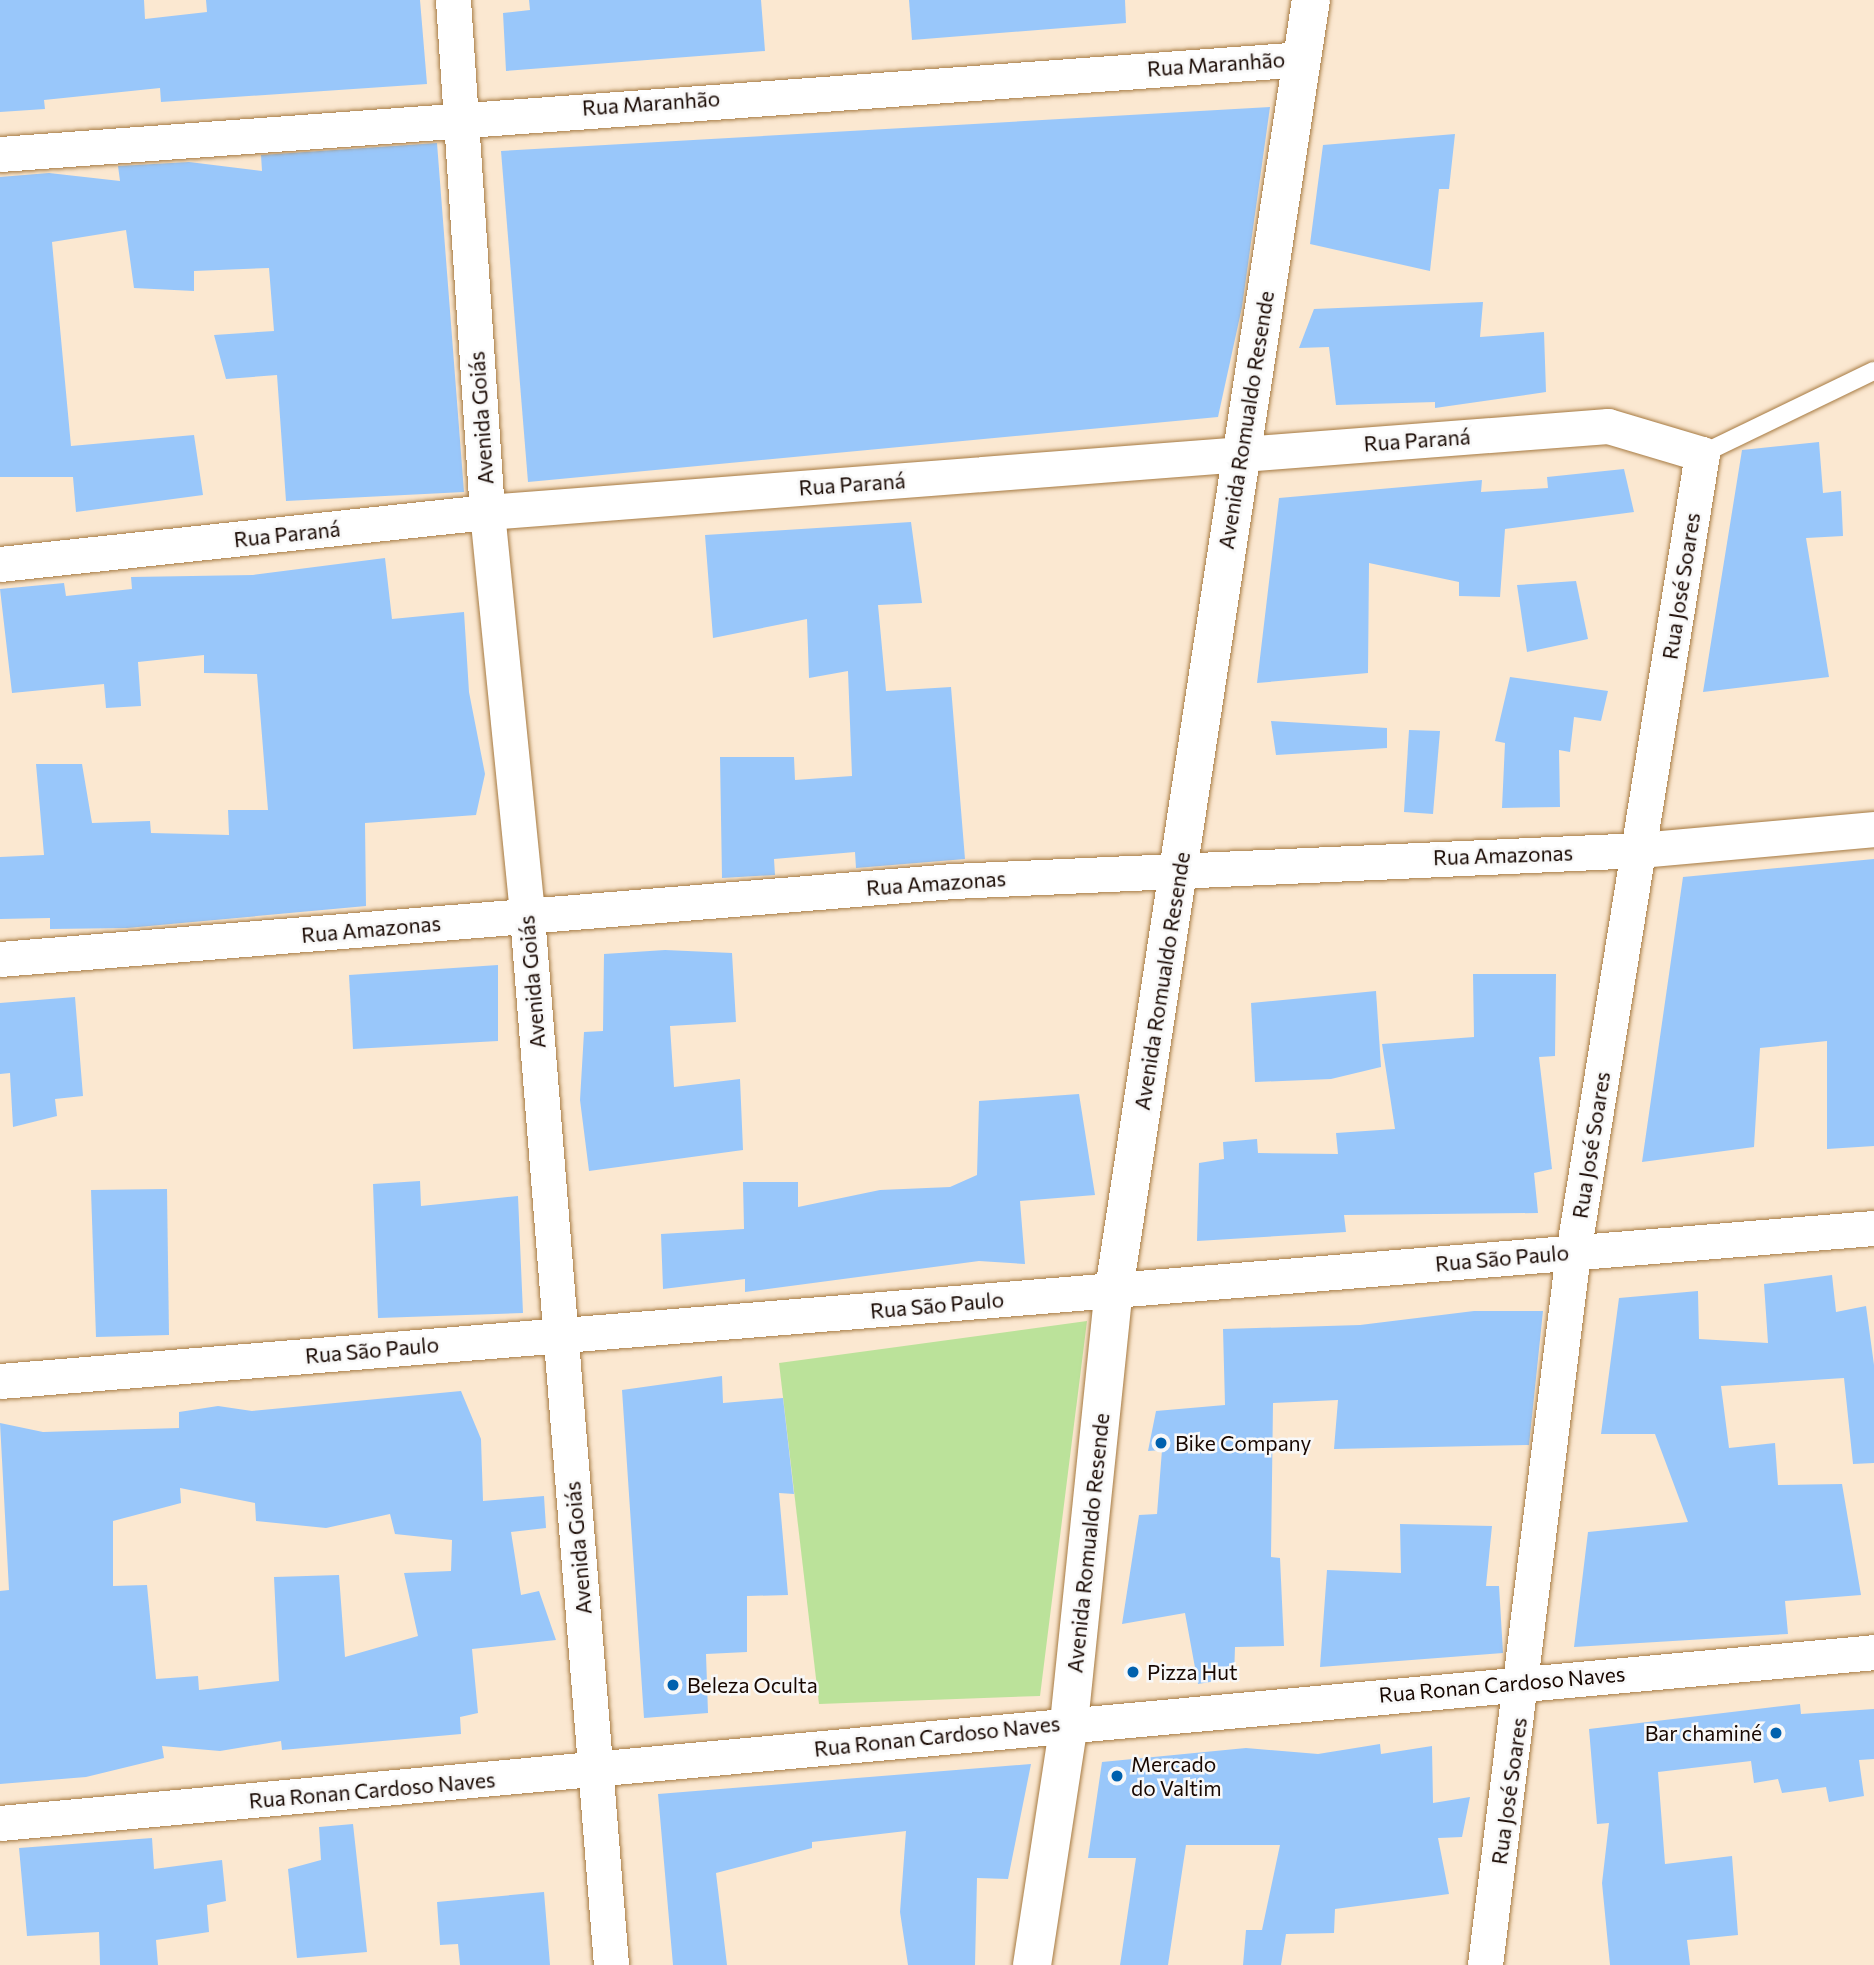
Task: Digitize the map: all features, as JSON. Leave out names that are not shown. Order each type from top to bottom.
[{"type":"street","name":"Avenida Goiás","points":[[453,0],[463,118],[487,512],[527,916],[611,1965]]},
{"type":"street","name":"Avenida Romualdo Resende","points":[[1032,1965],[1069,1723],[1114,1290],[1311,0]]},
{"type":"street","name":"Rua Maranhão","points":[[0,154],[463,118],[1302,59]]},
{"type":"street","name":"Rua Paraná","points":[[0,564],[487,512],[1608,426],[1702,454]]},
{"type":"street","name":"Rua José Soares","points":[[1485,1965],[1524,1682],[1573,1253],[1702,454]]},
{"type":"street","name":"Rua Amazonas","points":[[0,959],[1180,866],[1640,850],[1874,829]]},
{"type":"street","name":"Rua São Paulo","points":[[0,1381],[1874,1228]]},
{"type":"street","name":"Rua Ronan Cardoso Naves","points":[[0,1823],[597,1770],[1069,1723],[1874,1652]]},
{"type":"lane","points":[[1702,454],[1874,370]]},
{"type":"green space","points":[[1087,1321],[1040,1696],[819,1704],[779,1363]]},
{"type":"building","points":[[0,0],[144,0],[145,19],[207,12],[206,0],[420,0],[427,84],[161,102],[160,88],[44,100],[45,109],[0,112]]},
{"type":"building","points":[[529,0],[761,0],[765,51],[506,71],[503,13],[530,10]]},
{"type":"building","points":[[909,0],[1125,0],[1126,23],[912,40]]},
{"type":"building","points":[[1270,107],[1242,307],[1218,417],[528,482],[501,151]]},
{"type":"building","points":[[1455,134],[1449,189],[1439,189],[1430,271],[1310,244],[1323,145]]},
{"type":"building","points":[[437,143],[464,492],[286,501],[277,375],[226,379],[214,335],[274,331],[269,268],[194,271],[194,291],[134,288],[126,230],[52,242],[71,446],[194,435],[203,495],[76,512],[73,477],[0,477],[0,177],[49,173],[120,181],[118,166],[189,162],[262,171],[261,155]]},
{"type":"building","points":[[1483,302],[1480,337],[1544,332],[1546,392],[1435,408],[1435,402],[1336,405],[1329,347],[1299,348],[1314,309]]},
{"type":"building","points":[[1819,442],[1823,493],[1841,491],[1843,536],[1806,538],[1829,677],[1703,692],[1742,450]]},
{"type":"building","points":[[1624,469],[1634,512],[1505,529],[1500,597],[1459,596],[1459,582],[1369,563],[1368,673],[1257,683],[1279,498],[1482,480],[1481,492],[1548,488],[1547,477]]},
{"type":"building","points":[[911,522],[922,603],[878,605],[886,691],[951,687],[965,859],[856,868],[855,852],[774,859],[775,875],[722,878],[720,757],[794,757],[795,780],[852,776],[848,671],[809,678],[807,619],[713,638],[705,535]]},
{"type":"building","points":[[385,558],[392,619],[464,612],[469,692],[485,774],[476,815],[365,823],[366,906],[127,928],[50,929],[50,918],[0,919],[0,857],[44,855],[36,764],[82,764],[92,823],[150,821],[151,833],[229,835],[228,810],[268,810],[257,674],[204,673],[204,655],[138,662],[141,706],[106,708],[104,684],[12,693],[0,589],[64,583],[66,596],[132,589],[131,577],[253,575]]},
{"type":"building","points":[[1576,581],[1588,639],[1527,652],[1517,585]]},
{"type":"building","points":[[1510,677],[1608,691],[1601,721],[1574,717],[1570,752],[1559,750],[1560,807],[1502,808],[1505,743],[1495,741]]},
{"type":"building","points":[[1271,721],[1387,728],[1387,748],[1276,755]]},
{"type":"building","points":[[1409,730],[1440,731],[1433,814],[1404,812]]},
{"type":"building","points":[[1874,859],[1874,1146],[1827,1149],[1827,1041],[1760,1048],[1754,1147],[1642,1162],[1683,877]]},
{"type":"building","points":[[665,950],[732,953],[736,1022],[670,1026],[674,1087],[740,1079],[743,1150],[589,1171],[580,1100],[584,1032],[603,1031],[604,954]]},
{"type":"building","points":[[498,965],[498,1041],[353,1049],[349,975]]},
{"type":"building","points":[[1473,974],[1556,974],[1555,1056],[1539,1057],[1552,1169],[1534,1173],[1538,1213],[1344,1215],[1346,1232],[1197,1241],[1199,1163],[1224,1159],[1223,1142],[1257,1139],[1258,1153],[1338,1154],[1336,1133],[1395,1129],[1382,1044],[1474,1037]]},
{"type":"building","points":[[1376,991],[1381,1067],[1331,1079],[1255,1082],[1251,1003]]},
{"type":"building","points":[[75,997],[83,1096],[55,1099],[57,1116],[13,1127],[10,1073],[0,1074],[0,1003]]},
{"type":"building","points":[[1079,1094],[1095,1195],[1020,1201],[1025,1264],[979,1261],[745,1292],[745,1279],[663,1289],[661,1234],[744,1229],[743,1182],[798,1182],[798,1207],[880,1190],[950,1187],[977,1175],[979,1101]]},
{"type":"building","points":[[420,1181],[421,1206],[518,1196],[523,1313],[378,1318],[373,1184]]},
{"type":"building","points":[[167,1189],[169,1335],[96,1337],[91,1190]]},
{"type":"building","points":[[1832,1275],[1836,1312],[1866,1306],[1874,1365],[1874,1463],[1853,1464],[1844,1378],[1721,1386],[1729,1448],[1775,1443],[1778,1485],[1842,1484],[1861,1595],[1785,1601],[1788,1634],[1574,1647],[1588,1532],[1688,1522],[1655,1434],[1601,1434],[1619,1298],[1698,1291],[1699,1339],[1768,1343],[1764,1284]]},
{"type":"building","points":[[1474,1311],[1543,1311],[1529,1445],[1334,1449],[1338,1400],[1273,1403],[1271,1557],[1280,1558],[1284,1646],[1235,1647],[1234,1678],[1198,1684],[1185,1613],[1122,1624],[1139,1515],[1157,1514],[1162,1450],[1148,1451],[1156,1411],[1225,1405],[1223,1329],[1360,1325]]},
{"type":"building","points":[[722,1376],[723,1403],[783,1398],[794,1494],[779,1493],[788,1595],[747,1596],[747,1652],[706,1654],[708,1713],[644,1718],[622,1390]]},
{"type":"building","points":[[461,1391],[481,1439],[483,1501],[544,1496],[546,1528],[511,1532],[521,1595],[539,1591],[556,1640],[472,1649],[478,1713],[460,1717],[461,1734],[282,1750],[281,1741],[220,1751],[162,1746],[164,1758],[86,1777],[0,1784],[0,1591],[9,1590],[0,1423],[43,1432],[179,1428],[179,1412],[218,1406],[252,1411]],"holes":[[[180,1488],[255,1503],[256,1521],[326,1528],[390,1514],[395,1534],[452,1540],[451,1571],[404,1573],[418,1636],[345,1657],[339,1575],[274,1577],[279,1681],[199,1690],[198,1676],[156,1679],[147,1585],[113,1586],[113,1521],[181,1503]]]},
{"type":"building","points":[[1400,1524],[1492,1526],[1486,1586],[1499,1586],[1503,1653],[1320,1667],[1327,1570],[1401,1573]]},
{"type":"building","points":[[1800,1704],[1801,1714],[1874,1709],[1874,1759],[1859,1760],[1864,1796],[1829,1802],[1826,1787],[1782,1793],[1778,1779],[1754,1783],[1751,1761],[1658,1772],[1665,1864],[1732,1856],[1738,1935],[1687,1940],[1690,1965],[1610,1965],[1602,1883],[1609,1823],[1597,1824],[1589,1729]]},
{"type":"building","points":[[1380,1744],[1381,1754],[1432,1746],[1433,1803],[1470,1797],[1462,1837],[1438,1838],[1449,1894],[1335,1909],[1334,1933],[1286,1934],[1281,1965],[1243,1965],[1246,1930],[1262,1930],[1280,1845],[1186,1845],[1168,1965],[1120,1965],[1136,1858],[1088,1858],[1102,1762],[1246,1748],[1318,1754]]},
{"type":"building","points":[[1031,1764],[1008,1879],[977,1878],[975,1965],[908,1965],[900,1912],[906,1831],[812,1842],[812,1848],[716,1873],[727,1965],[673,1965],[658,1794]]},
{"type":"building","points":[[353,1824],[367,1952],[297,1958],[288,1869],[321,1860],[319,1827]]},
{"type":"building","points":[[152,1838],[154,1869],[222,1860],[226,1901],[207,1905],[209,1932],[156,1940],[158,1965],[100,1965],[99,1932],[27,1936],[19,1848]]},
{"type":"building","points":[[544,1892],[550,1965],[460,1965],[458,1944],[440,1945],[437,1902]]},
{"type":"place","name":"Bike Company","points":[[1161,1443]]},
{"type":"place","name":"Pizza Hut","points":[[1133,1672]]},
{"type":"place","name":"Beleza Oculta","points":[[673,1685]]},
{"type":"place","name":"Bar chaminé","points":[[1776,1733]]},
{"type":"place","name":"Mercado do Valtim","points":[[1117,1776]]}]
